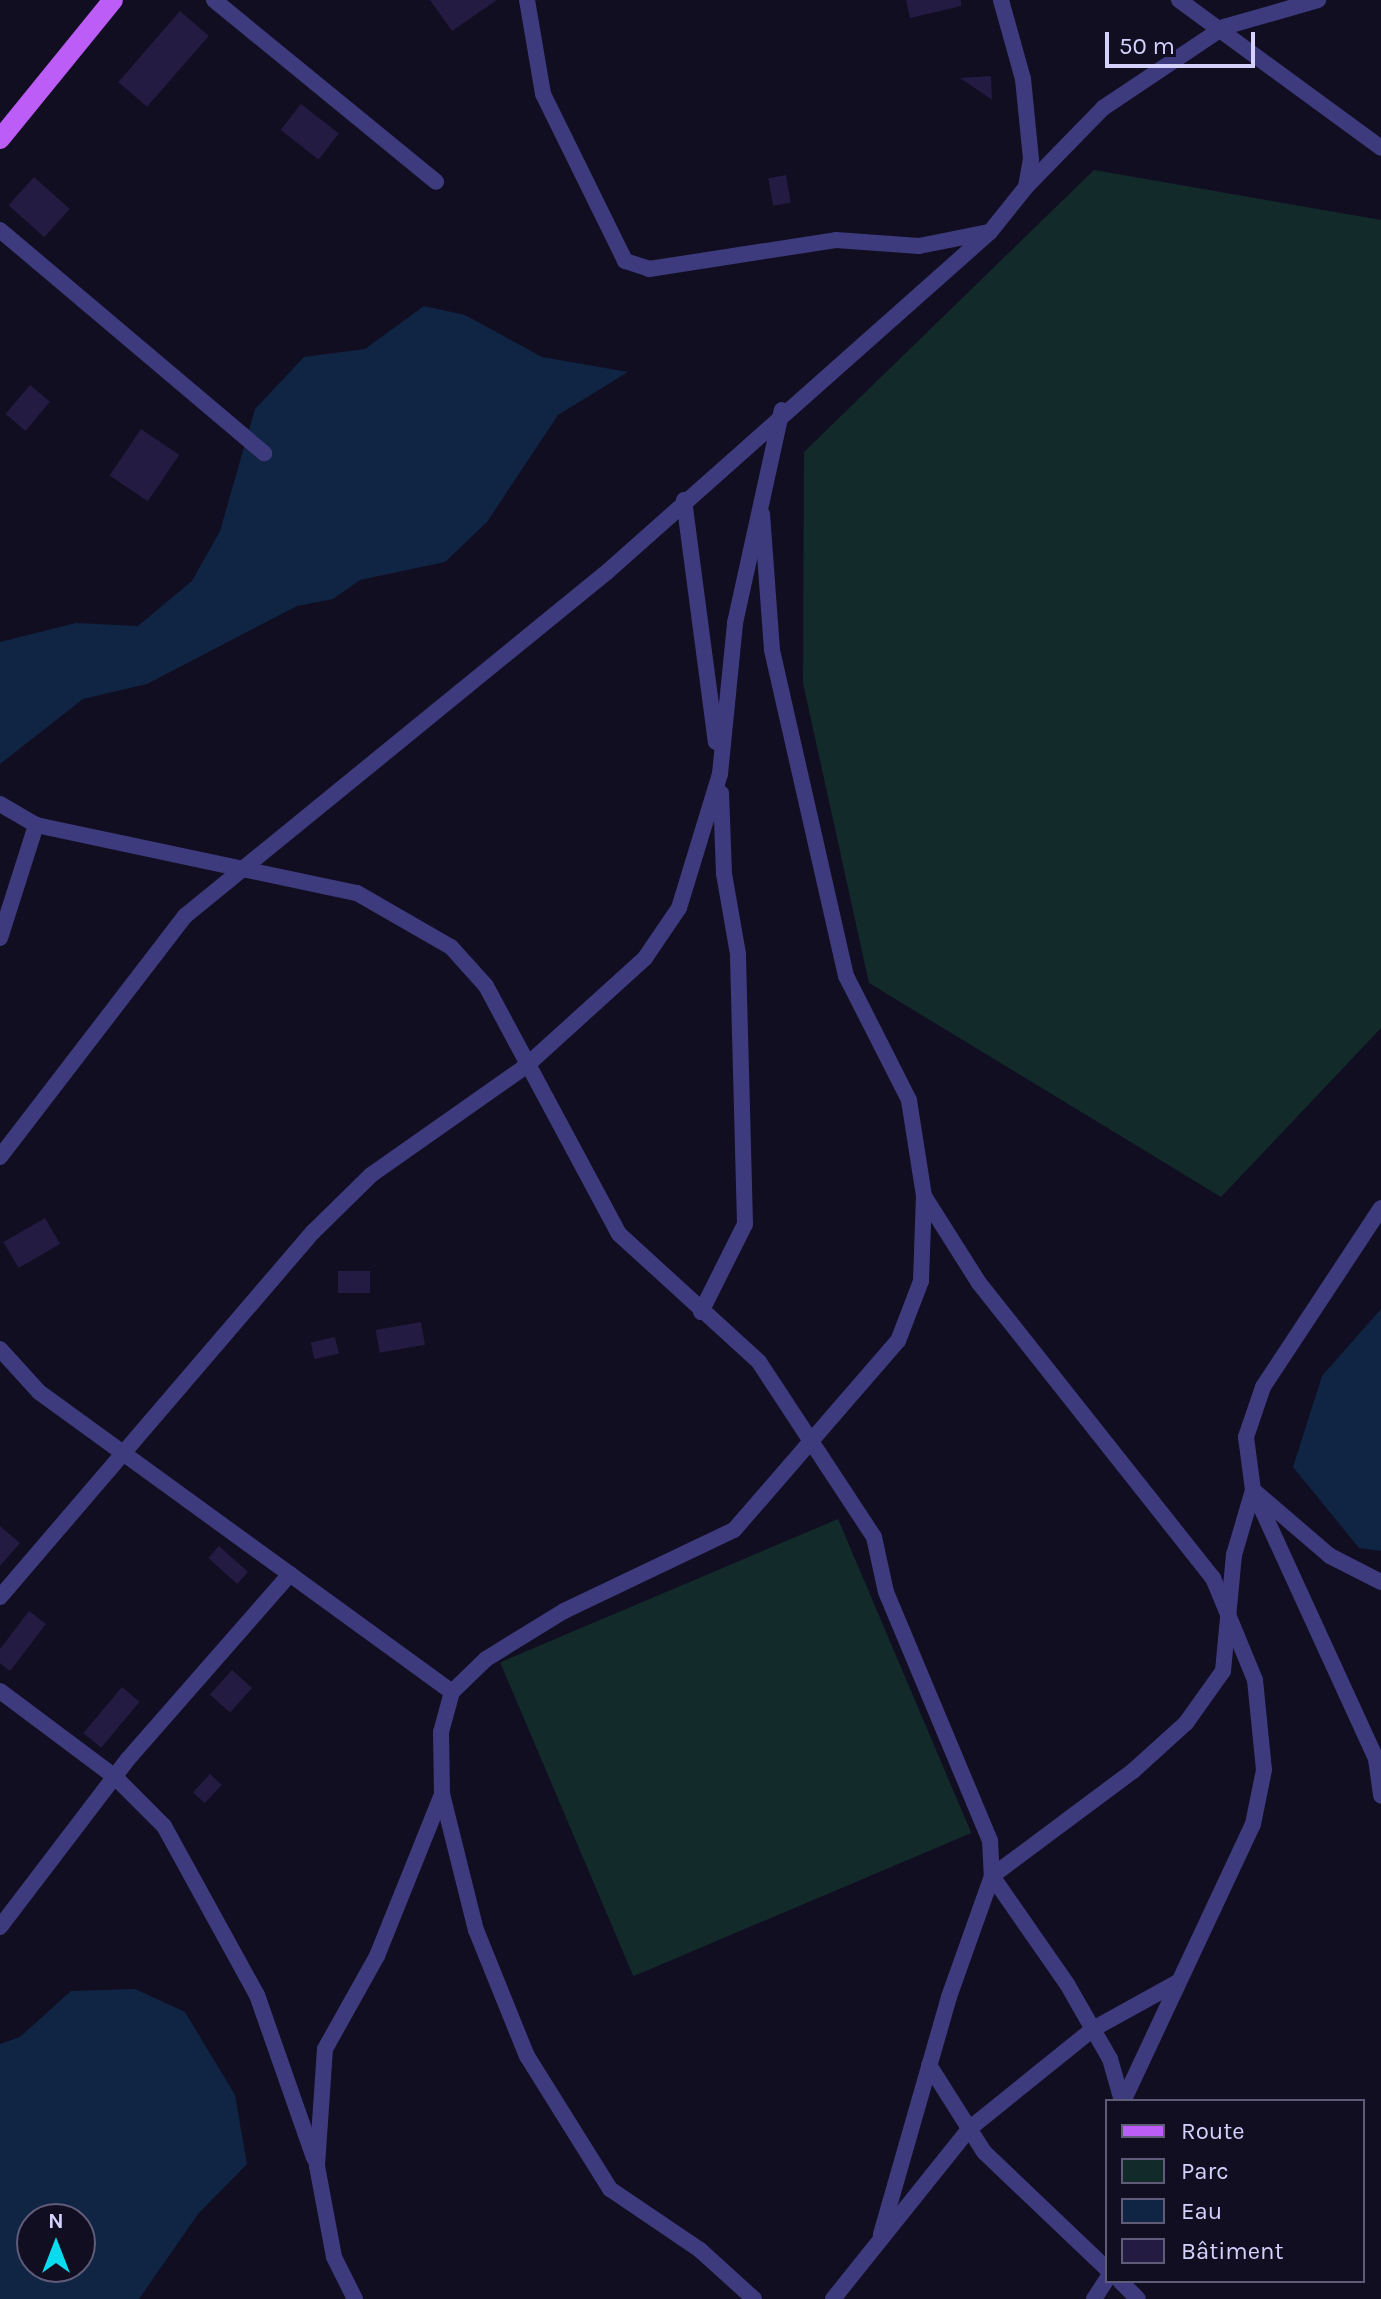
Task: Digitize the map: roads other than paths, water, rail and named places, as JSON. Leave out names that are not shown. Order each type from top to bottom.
[{"type":"main road","points":[[0,139],[113,0]]},
{"type":"street","points":[[214,0],[436,182]]},
{"type":"street","points":[[527,0],[543,94],[625,261],[649,269],[836,240],[919,246],[990,232]]},
{"type":"street","points":[[1001,0],[1023,79],[1031,159],[1026,187]]},
{"type":"street","points":[[1179,0],[1224,27],[1381,148]]},
{"type":"street","points":[[0,1157],[185,916],[235,870],[419,727],[990,232],[1026,187],[1103,108],[1224,27],[1318,0]]},
{"type":"street","points":[[0,230],[264,453]]},
{"type":"street","points":[[0,1597],[313,1232],[371,1175],[526,1066],[645,958],[679,908],[720,774],[735,623],[762,514],[782,410]]},
{"type":"street","points":[[684,500],[720,774],[724,874],[738,954],[745,1224],[701,1312]]},
{"type":"street","points":[[754,2299],[700,2250],[610,2189],[527,2056],[476,1930],[442,1794],[441,1732],[452,1692],[486,1659],[564,1611],[734,1530],[807,1441],[898,1341],[921,1281],[924,1196],[909,1100],[846,976],[772,650],[762,514]]},
{"type":"street","points":[[0,804],[36,825],[235,870],[307,878],[413,919],[486,986],[526,1066],[619,1234],[759,1362],[807,1441],[874,1537],[886,1592],[990,1841],[992,1876],[929,2065],[881,2234]]},
{"type":"street","points":[[0,938],[36,825]]},
{"type":"street","points":[[924,1196],[979,1283],[1213,1578],[1255,1680],[1264,1770],[1253,1824],[1123,2099]]},
{"type":"street","points":[[1381,1208],[1263,1387],[1246,1437],[1253,1490],[1376,1759],[1381,1796]]},
{"type":"street","points":[[1364,1235],[1381,1229]]},
{"type":"street","points":[[0,1349],[39,1392],[127,1450],[452,1692]]},
{"type":"street","points":[[992,1876],[1186,1723],[1223,1671],[1234,1555],[1253,1490]]},
{"type":"street","points":[[1253,1490],[1330,1556],[1381,1582]]},
{"type":"street","points":[[0,1927],[115,1777],[290,1574]]},
{"type":"street","points":[[0,1691],[115,1777],[164,1826],[257,1995],[317,2166],[334,2257],[355,2299]]},
{"type":"street","points":[[317,2166],[325,2049],[377,1956],[442,1794]]},
{"type":"street","points":[[992,1876],[1093,2029],[1121,2099]]},
{"type":"street","points":[[833,2299],[881,2234],[969,2129],[1093,2029],[1178,1982]]},
{"type":"street","points":[[929,2065],[984,2152],[1105,2267]]},
{"type":"street","points":[[1094,2299],[1105,2282]]},
{"type":"street","points":[[1122,2283],[1138,2299]]},
{"type":"water","points":[[424,306],[465,315],[542,357],[628,372],[558,415],[487,522],[445,562],[360,580],[333,599],[297,606],[147,684],[83,699],[0,764],[0,642],[76,623],[138,626],[192,581],[220,531],[255,409],[304,357],[365,349]]},
{"type":"water","points":[[1381,1309],[1381,1551],[1359,1548],[1293,1467],[1322,1376]]},
{"type":"water","points":[[135,1989],[185,2012],[235,2095],[247,2164],[198,2214],[139,2299],[0,2299],[0,2044],[20,2037],[71,1991]]}]
